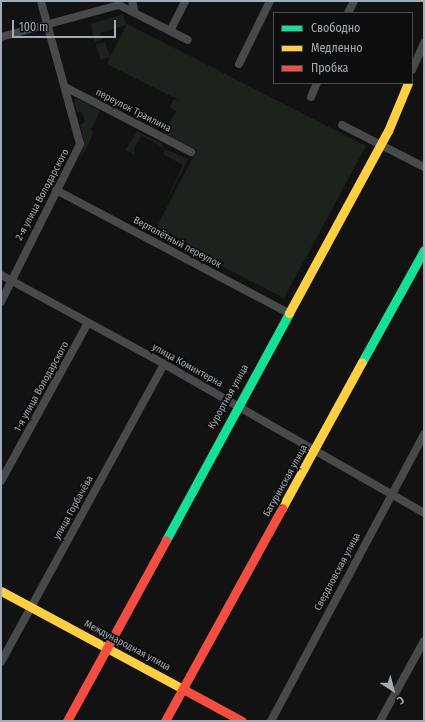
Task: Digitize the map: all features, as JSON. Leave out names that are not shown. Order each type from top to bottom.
[{"type":"street","name":"2-я улица Володарского","points":[[1,302],[80,144],[42,1]]},
{"type":"street","points":[[1,37],[131,1],[136,13]]},
{"type":"street","points":[[170,31],[185,1]]},
{"type":"street","points":[[238,64],[270,1]]},
{"type":"street","points":[[348,12],[354,1]]},
{"type":"street","points":[[119,5],[188,40]]},
{"type":"street","points":[[413,68],[424,43]]},
{"type":"street","points":[[311,97],[317,84]]},
{"type":"street","name":"Курортная улица","points":[[67,721],[237,405],[380,143],[388,131],[408,84]]},
{"type":"street","name":"переулок Траилина","points":[[65,87],[191,152]]},
{"type":"street","points":[[342,125],[380,143],[424,167]]},
{"type":"street","name":"Вертолётный переулок","points":[[56,190],[288,313]]},
{"type":"street","name":"Батуринская улица","points":[[165,721],[316,450],[424,250]]},
{"type":"street","name":"улица Коминтерна","points":[[1,275],[237,405],[424,513]]},
{"type":"street","name":"1-я улица Володарского","points":[[1,482],[88,323]]},
{"type":"street","name":"улица Горбачёва","points":[[1,662],[164,364]]},
{"type":"street","name":"Свердловская улица","points":[[271,721],[390,493],[424,434]]},
{"type":"street","name":"Международная улица","points":[[1,591],[242,721]]},
{"type":"street","points":[[380,721],[424,641]]},
{"type":"shaded area","points":[[123,14],[126,25],[100,33],[102,40],[95,42],[91,24]]},
{"type":"shaded area","points":[[127,24],[366,146],[284,298],[154,232],[197,150],[164,133],[176,111],[170,107],[174,99],[181,101],[107,64]]},
{"type":"shaded area","points":[[105,42],[110,57],[101,60],[96,45]]},
{"type":"shaded area","points":[[76,98],[100,111],[91,130],[93,132],[90,141],[79,161],[85,144],[80,125],[85,122],[82,112],[77,112],[74,102]]},
{"type":"shaded area","points":[[137,131],[162,144],[164,149],[188,159],[164,206],[183,165],[163,154],[165,151],[159,145],[142,136],[134,148],[135,155],[126,150]]},
{"type":"traffic: fast","points":[[362,362],[424,250]]},
{"type":"traffic: fast","points":[[166,540],[289,313]]},
{"type":"traffic: slow","points":[[289,313],[388,131],[408,84]]},
{"type":"traffic: slow","points":[[282,508],[362,362]]},
{"type":"traffic: slow","points":[[1,591],[183,689]]},
{"type":"traffic: jam","points":[[165,721],[282,508]]},
{"type":"traffic: jam","points":[[67,721],[166,540]]},
{"type":"traffic: jam","points":[[183,689],[242,721]]}]
